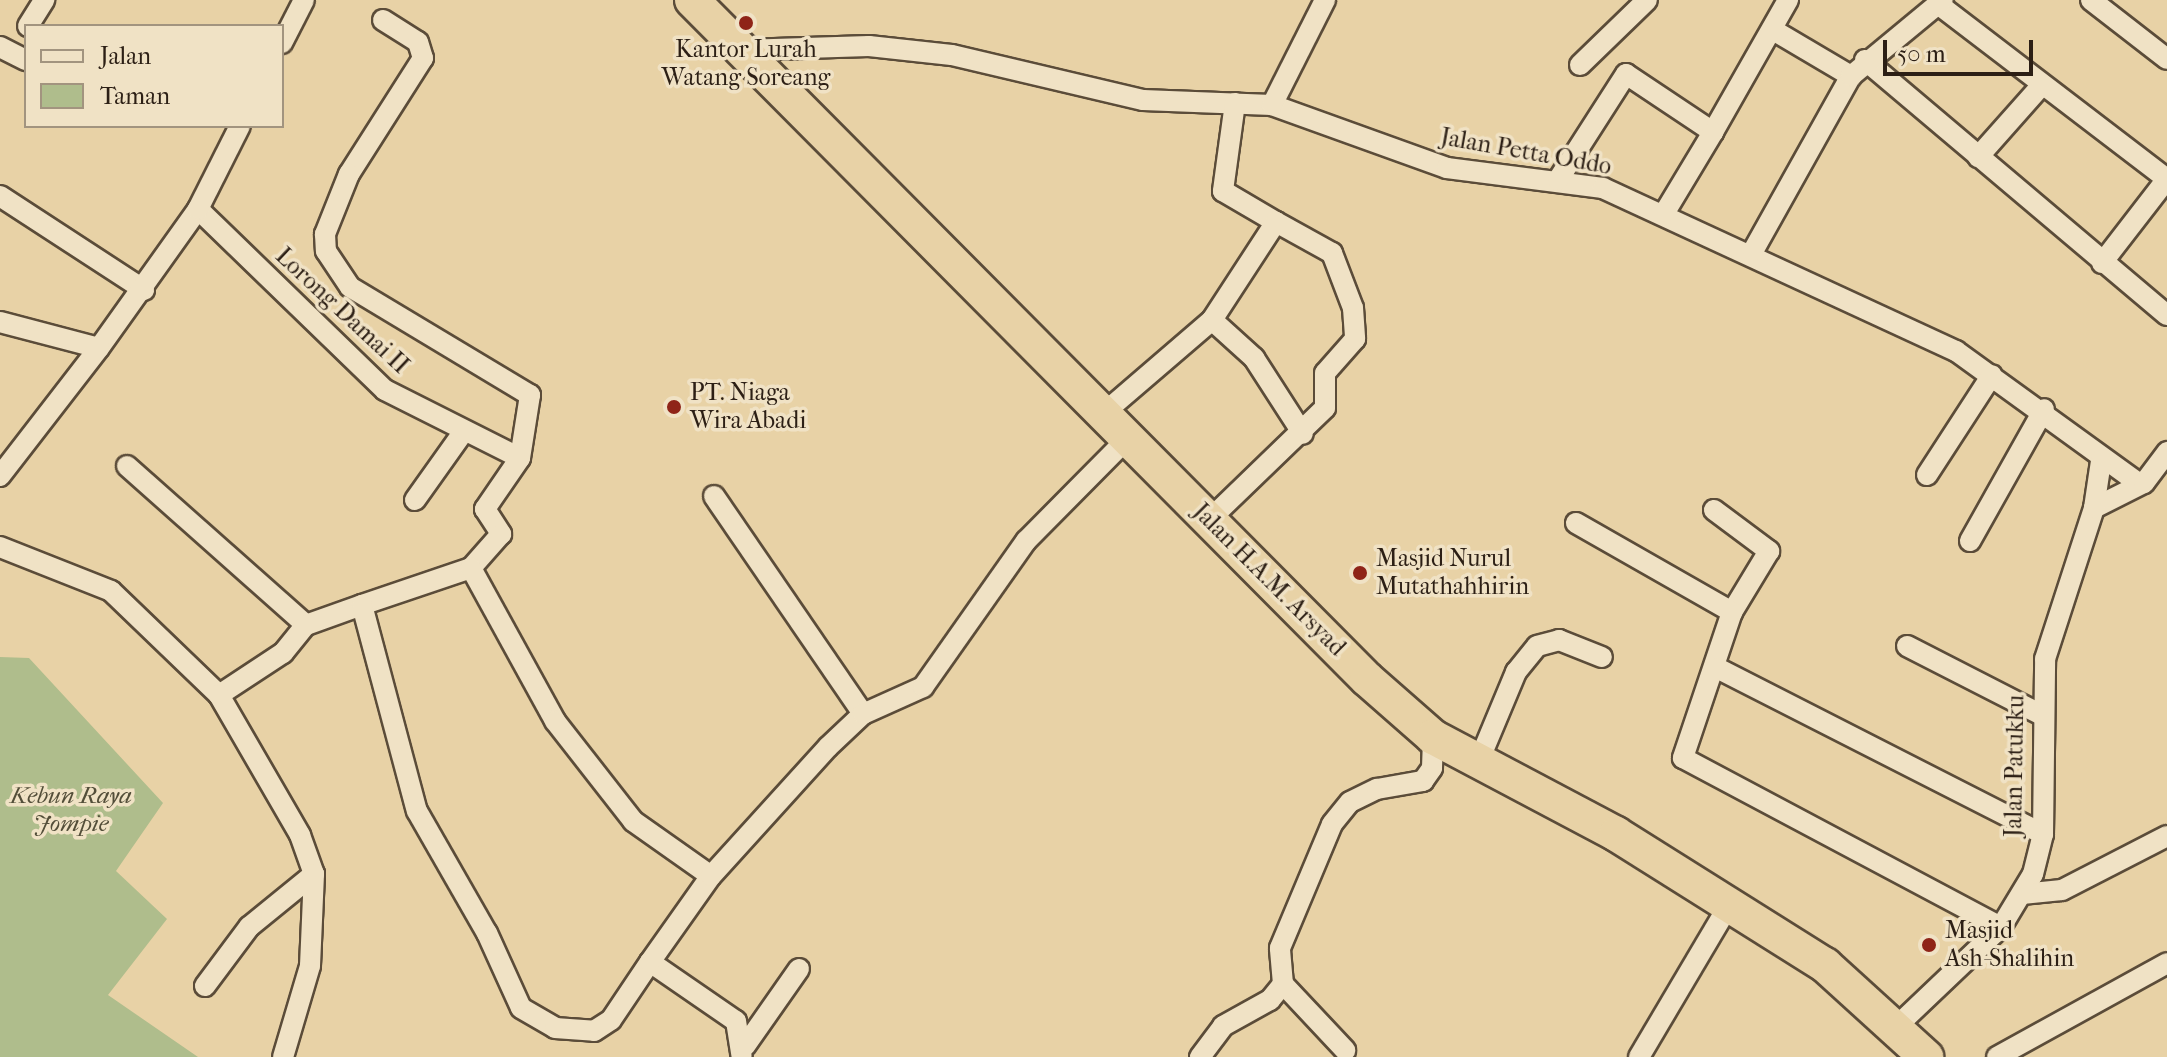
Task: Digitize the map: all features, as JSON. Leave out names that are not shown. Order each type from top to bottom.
[{"type":"highway","name":"Jalan H.A.M. Arsyad","points":[[692,0],[1209,520],[1433,737],[1590,819],[1825,965],[1897,1026],[1926,1057]]},
{"type":"street","points":[[29,24],[44,0]]},
{"type":"street","points":[[284,39],[304,0]]},
{"type":"street","points":[[1272,105],[1325,0]]},
{"type":"street","points":[[1580,65],[1647,0]]},
{"type":"street","points":[[2091,0],[2167,59]]},
{"type":"street","points":[[1753,251],[1858,68],[1941,2],[2042,85],[2167,179],[2102,263]]},
{"type":"street","points":[[1665,212],[1773,30],[1779,3]]},
{"type":"street","points":[[219,695],[283,653],[306,625],[471,568],[501,534],[485,509],[520,458],[535,401],[530,395],[350,287],[326,251],[325,234],[349,174],[423,58],[418,42],[383,20]]},
{"type":"street","points":[[1773,30],[1858,68],[1978,157],[2167,315]]},
{"type":"street","points":[[12,53],[24,33]]},
{"type":"street","name":"Jalan Petta Oddo","points":[[742,50],[869,46],[952,55],[1143,100],[1272,105],[1447,168],[1558,180],[1665,212],[1753,251],[1992,375],[2044,409],[2101,461],[2140,484]]},
{"type":"street","points":[[1558,180],[1626,74],[1713,132]]},
{"type":"street","points":[[1978,157],[2042,85]]},
{"type":"street","points":[[1209,520],[1303,434],[1326,405],[1325,373],[1355,339],[1353,308],[1332,253],[1223,191],[1235,103]]},
{"type":"street","points":[[0,476],[144,290],[198,209],[239,128]]},
{"type":"street","points":[[0,196],[144,290]]},
{"type":"street","name":"Lorong Damai II","points":[[198,209],[385,390],[520,458]]},
{"type":"street","points":[[1105,412],[1212,320],[1276,222]]},
{"type":"street","points":[[1212,320],[1254,358],[1303,434]]},
{"type":"street","points":[[0,322],[99,348]]},
{"type":"street","points":[[1927,475],[1992,375]]},
{"type":"street","points":[[1970,541],[2044,409]]},
{"type":"street","points":[[415,500],[464,431]]},
{"type":"street","points":[[362,605],[417,811],[487,933],[521,1008],[555,1028],[594,1031],[611,1020],[711,876],[863,714],[923,687],[1026,541],[1129,437]]},
{"type":"street","points":[[2094,508],[2140,484],[2167,452]]},
{"type":"street","name":"Jalan Patukku","points":[[1897,1026],[2001,927],[2022,894],[2043,834],[2040,714],[2057,607],[2094,508],[2101,461]]},
{"type":"street","points":[[127,466],[306,625]]},
{"type":"street","points":[[714,496],[863,714]]},
{"type":"street","points":[[1714,510],[1769,551],[1732,612],[1717,668],[1684,759],[2001,927]]},
{"type":"street","points":[[1576,523],[1732,612]]},
{"type":"street","points":[[0,547],[111,591],[219,695],[300,835],[314,874],[310,966],[283,1057]]},
{"type":"street","points":[[471,568],[555,721],[633,821],[711,876]]},
{"type":"street","points":[[1478,763],[1516,672],[1537,646],[1559,640],[1602,657]]},
{"type":"street","points":[[1907,646],[2040,714]]},
{"type":"street","points":[[1717,668],[2043,834]]},
{"type":"street","points":[[1345,1050],[1283,984],[1280,948],[1332,824],[1350,802],[1377,789],[1423,781],[1432,768],[1433,737]]},
{"type":"street","points":[[2022,894],[2062,890],[2167,836]]},
{"type":"street","points":[[205,986],[249,927],[314,874]]},
{"type":"street","points":[[1639,1057],[1729,905]]},
{"type":"street","points":[[650,962],[736,1021],[744,1052]]},
{"type":"street","points":[[1997,1057],[2167,963]]},
{"type":"street","points":[[744,1052],[799,969]]},
{"type":"street","points":[[1200,1057],[1223,1026],[1270,1000],[1283,984]]},
{"type":"green space","name":"Kebun Raya Jompie","points":[[0,657],[29,658],[163,803],[116,871],[167,919],[108,995],[198,1057],[0,1057]]},
{"type":"place","name":"Kantor Lurah Watang Soreang","points":[[746,23]]},
{"type":"place","name":"PT. Niaga Wira Abadi","points":[[674,407]]},
{"type":"place","name":"Masjid Nurul Mutathahhirin","points":[[1360,573]]},
{"type":"place","name":"Masjid Ash-Shalihin","points":[[1929,945]]}]
